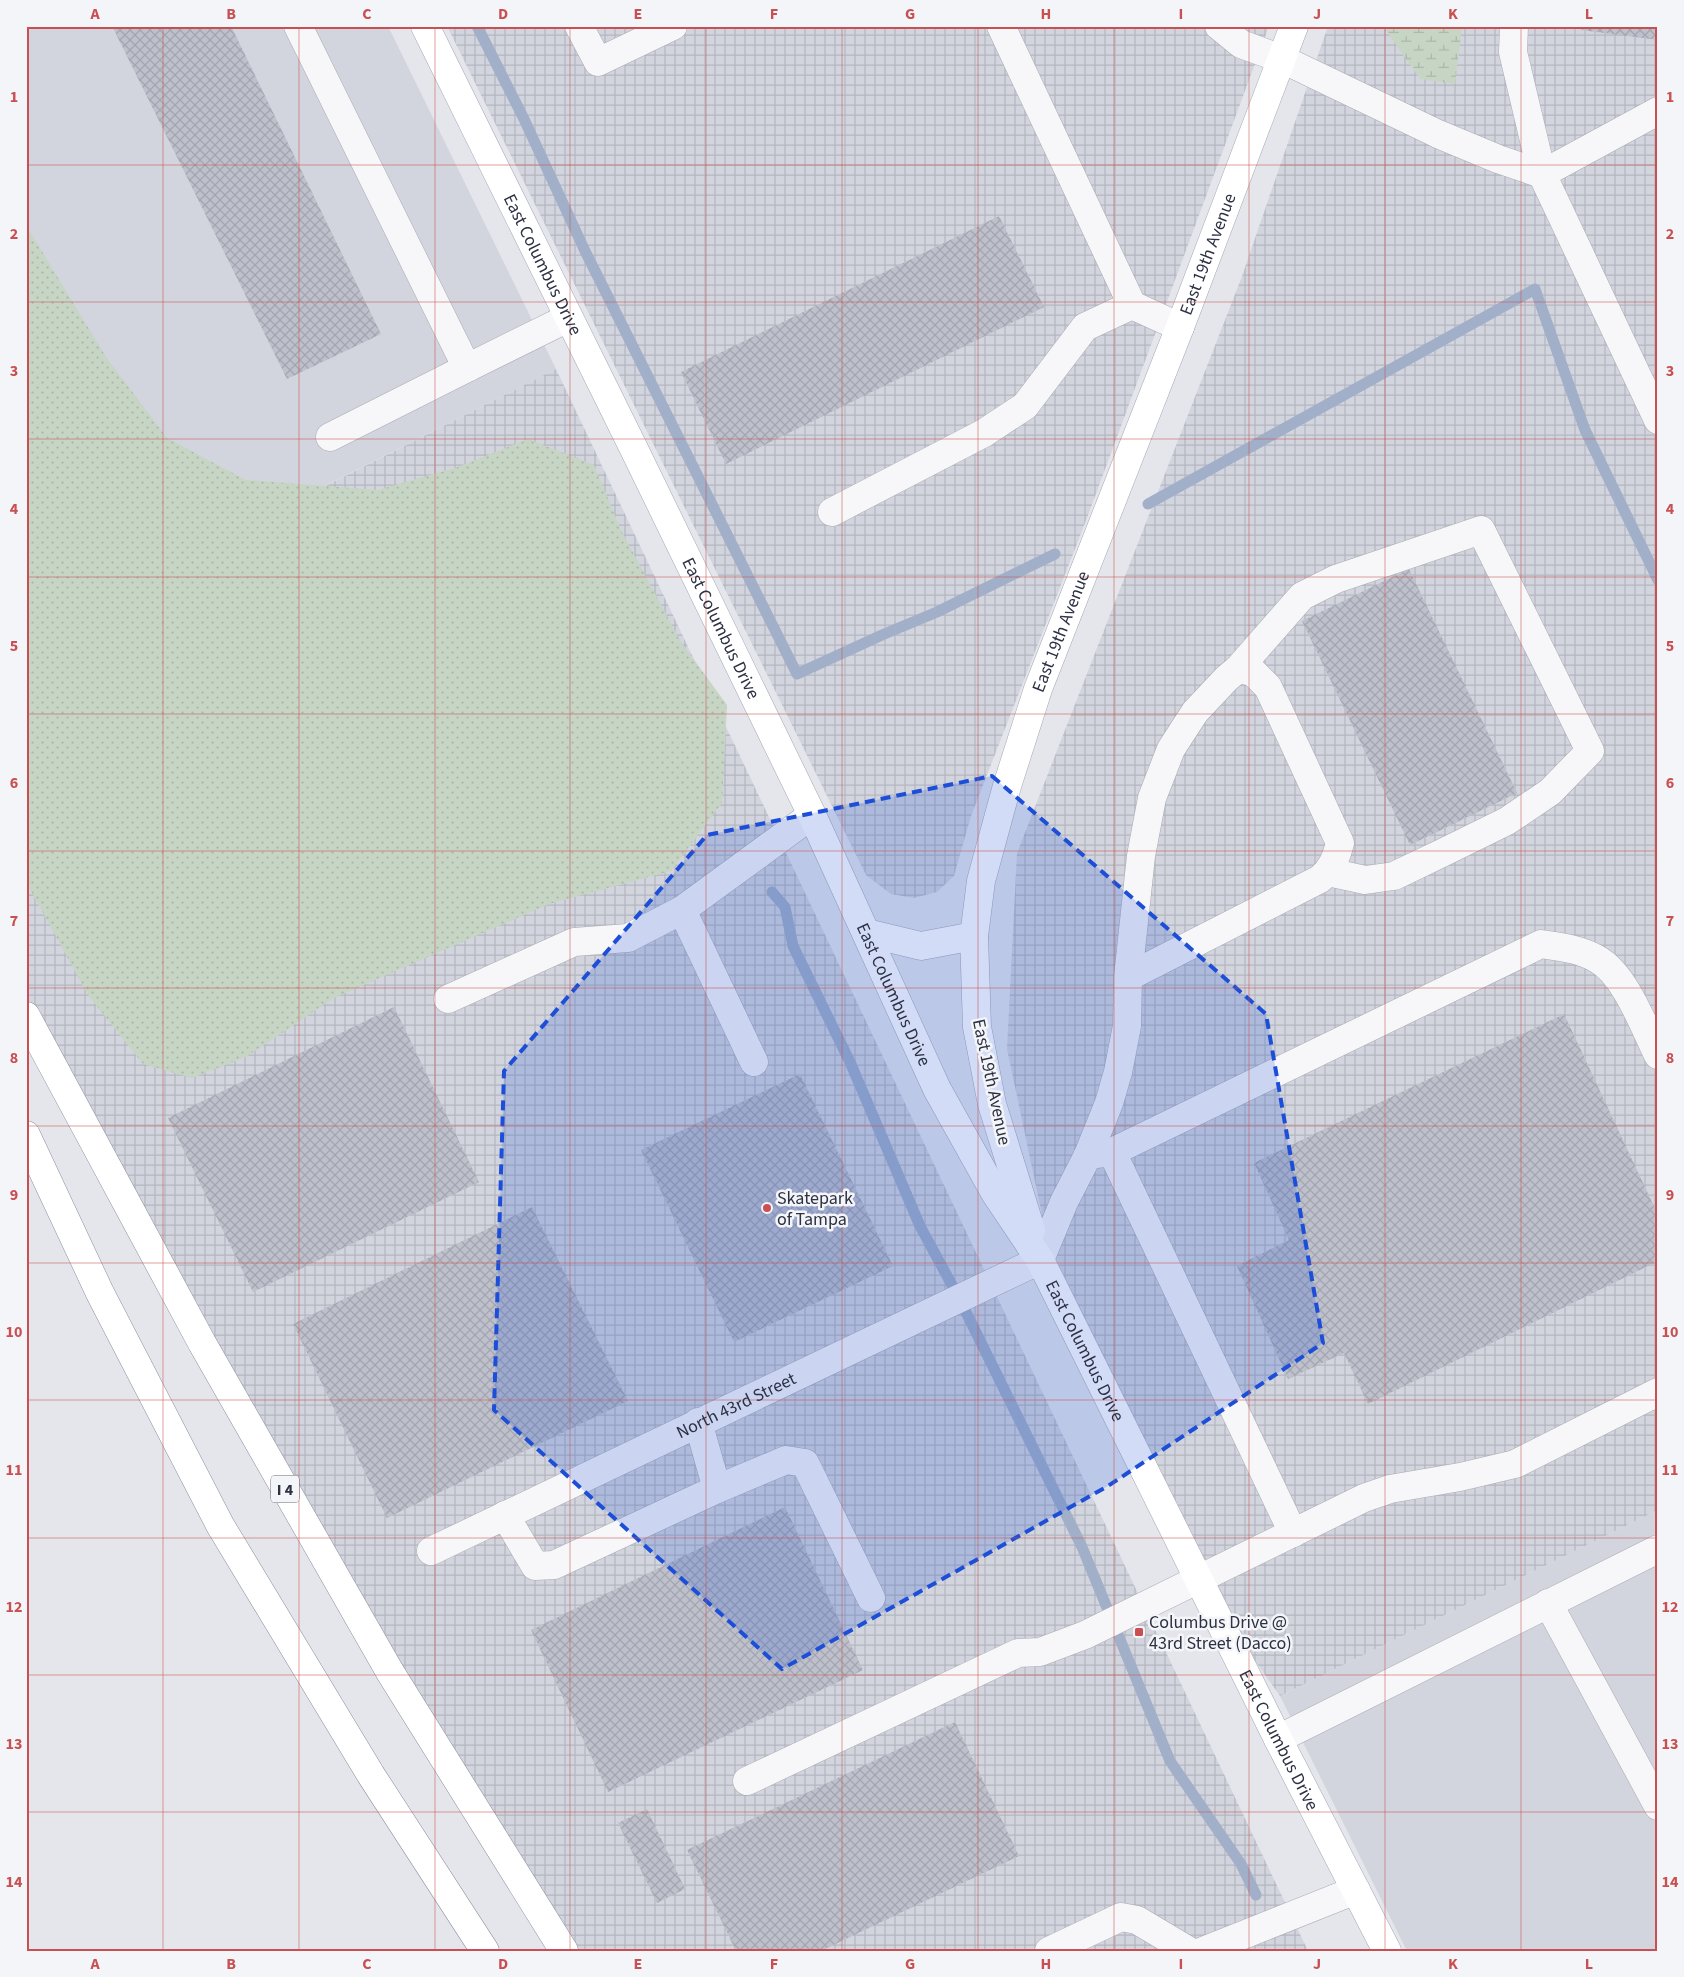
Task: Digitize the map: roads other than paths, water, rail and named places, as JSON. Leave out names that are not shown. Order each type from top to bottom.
[{"type":"main road","name":"East Columbus Drive","points":[[425,26],[633,446],[812,815],[938,1089],[995,1193],[1040,1260],[1278,1739],[1387,1951]]},
{"type":"main road","name":"East 19th Avenue","points":[[1040,1260],[992,1104],[977,1027],[974,936],[981,881],[1007,786],[1038,690],[1180,327],[1294,26]]},
{"type":"main road","points":[[867,933],[921,946],[974,936]]},
{"type":"main road","name":"I 4","points":[[26,1016],[202,1343],[385,1663],[564,1951]]},
{"type":"main road","points":[[26,1135],[100,1293],[220,1525],[371,1775],[485,1951]]},
{"type":"street","points":[[298,26],[467,368]]},
{"type":"street","points":[[579,26],[598,62],[673,26]]},
{"type":"street","points":[[1000,26],[1132,305],[1180,327]]},
{"type":"street","points":[[1219,26],[1241,44],[1282,59],[1438,134],[1498,159],[1542,174],[1658,111]]},
{"type":"street","points":[[1514,26],[1513,52],[1542,174],[1649,377],[1658,420]]},
{"type":"street","points":[[832,512],[984,433],[1025,406],[1085,327],[1132,305]]},
{"type":"street","points":[[330,437],[568,318]]},
{"type":"street","points":[[1040,1260],[1064,1202],[1100,1153],[1126,1026],[1128,977],[1141,856],[1152,798],[1172,749],[1195,712],[1226,678],[1238,669],[1302,596],[1336,578],[1481,530],[1590,751],[1550,792],[1507,821],[1394,876],[1365,880],[1328,872]]},
{"type":"street","points":[[1128,977],[1320,879],[1328,872],[1336,859],[1340,843],[1268,687],[1253,672],[1238,669]]},
{"type":"street","points":[[448,999],[574,942],[628,938],[682,910],[812,815]]},
{"type":"street","points":[[682,910],[754,1062]]},
{"type":"street","points":[[1100,1153],[1541,944],[1572,949],[1598,959],[1622,982],[1658,1055]]},
{"type":"street","points":[[1100,1153],[1293,1532]]},
{"type":"street","name":"North 43rd Street","points":[[431,1550],[1040,1260]]},
{"type":"street","points":[[746,1781],[1018,1653],[1040,1652],[1085,1635],[1364,1498],[1390,1489],[1460,1477],[1515,1464],[1658,1392]]},
{"type":"street","points":[[698,1422],[717,1489]]},
{"type":"street","points":[[505,1515],[535,1566],[554,1566],[717,1489],[786,1460],[805,1463],[871,1598]]},
{"type":"street","points":[[1278,1739],[1658,1549]]},
{"type":"street","points":[[1548,1603],[1658,1806]]},
{"type":"street","points":[[1203,1951],[1356,1890]]},
{"type":"street","points":[[1049,1951],[1121,1917],[1136,1920],[1189,1951]]},
{"type":"waterway","points":[[477,26],[524,119],[585,251],[797,674],[937,612],[1055,554]]},
{"type":"waterway","points":[[1148,504],[1535,289],[1585,430],[1658,580]]},
{"type":"waterway","points":[[772,892],[785,907],[793,946],[850,1062],[920,1226],[959,1298],[1082,1547],[1170,1761],[1241,1864],[1256,1895]]},
{"type":"place","name":"Skatepark of Tampa","points":[[767,1208]]},
{"type":"place","name":"Columbus Drive @ 43rd Street (Dacco)","points":[[1139,1632]]}]
